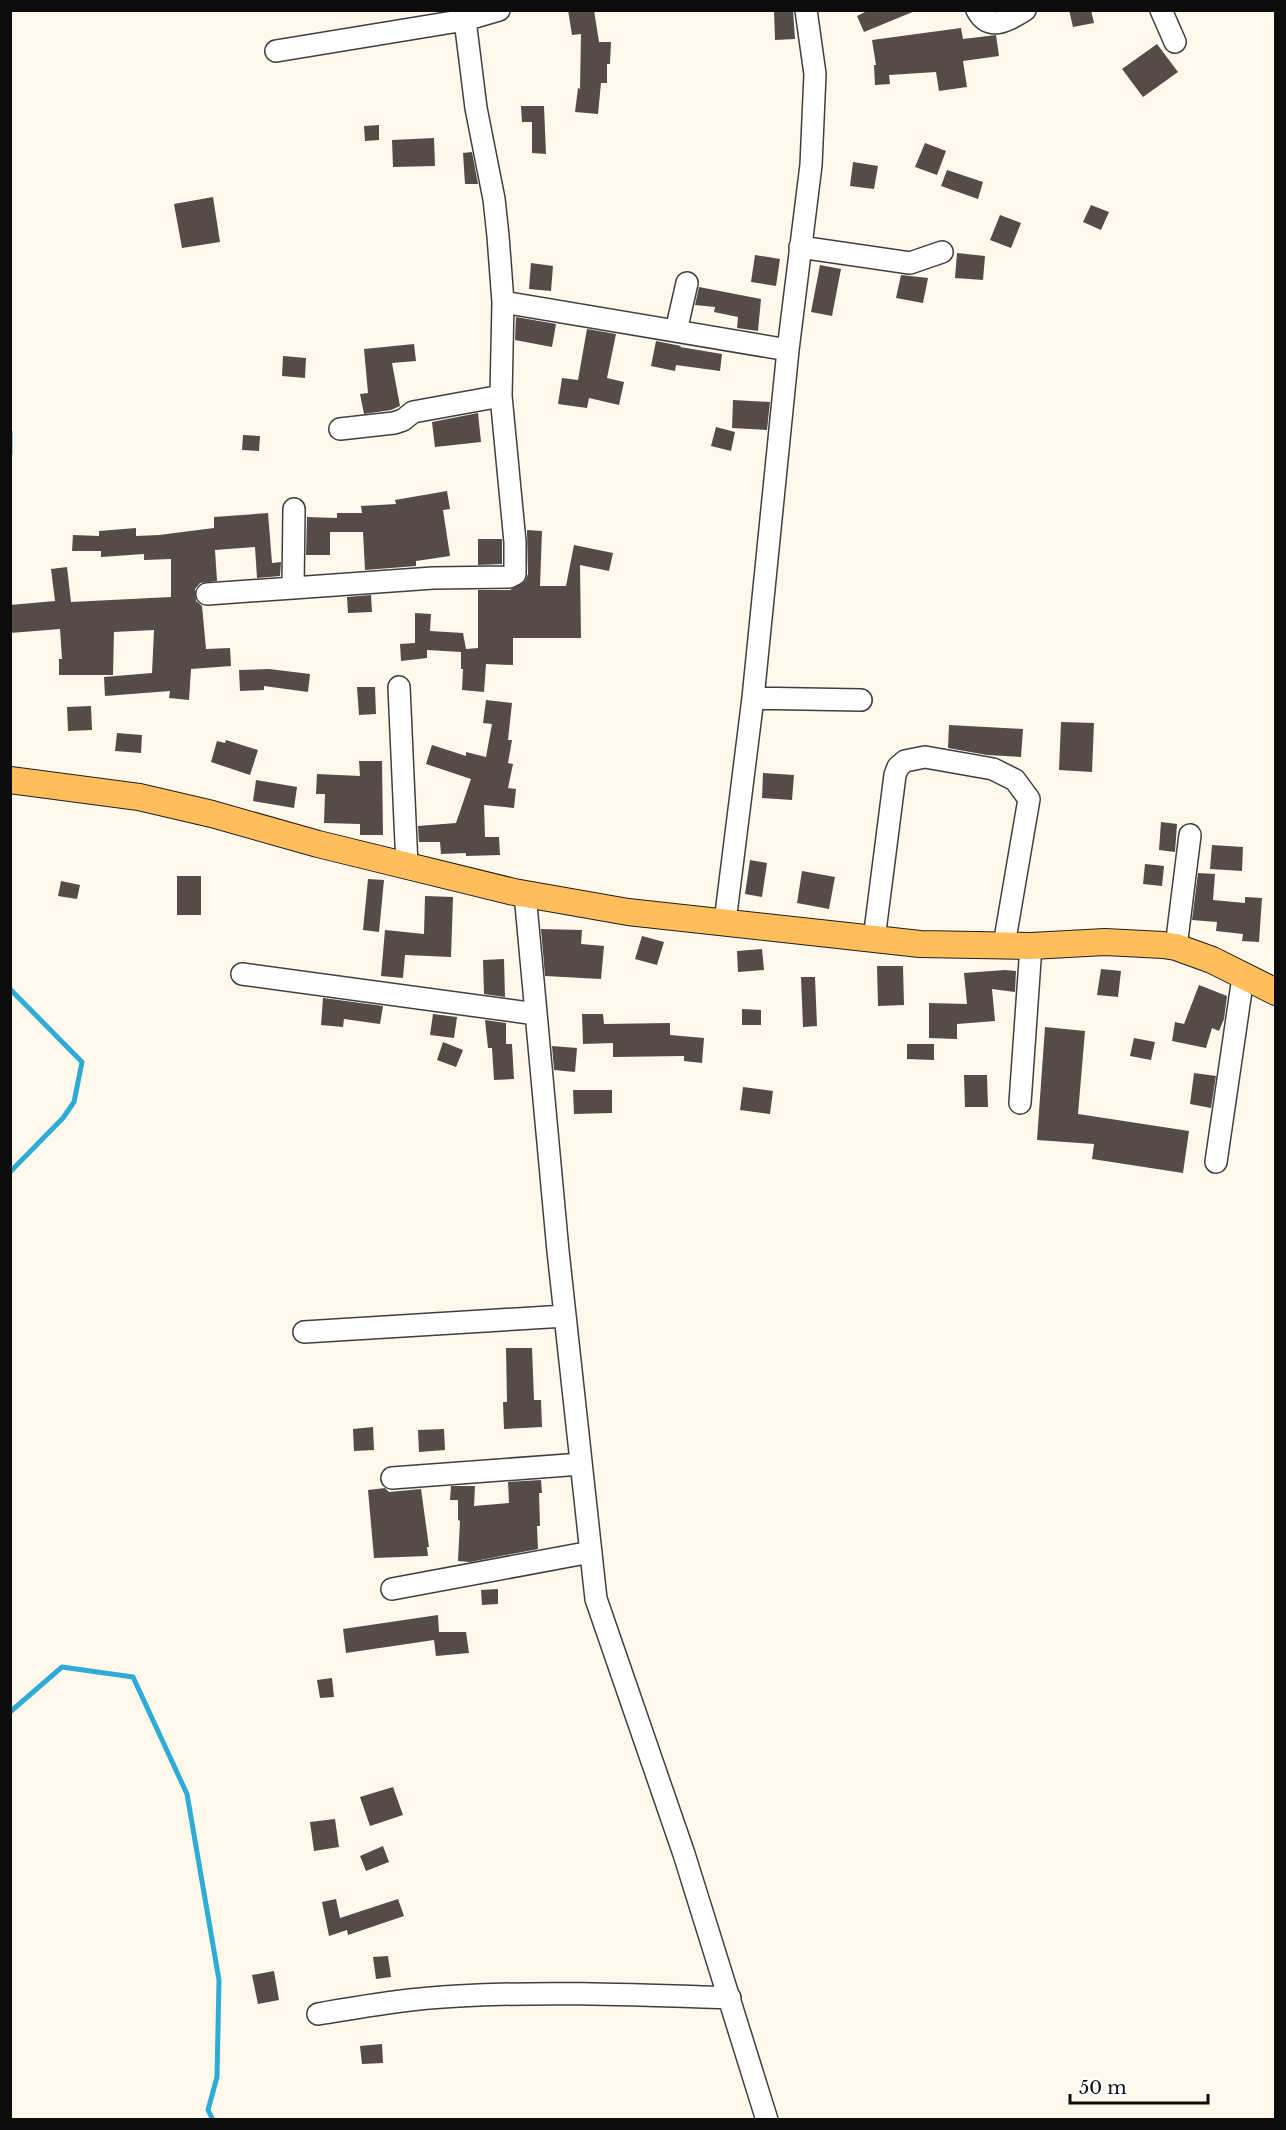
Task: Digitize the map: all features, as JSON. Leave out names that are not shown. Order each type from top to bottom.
[{"type":"main road","points":[[10,780],[139,797],[525,894],[628,912],[920,944],[1031,946],[1105,942],[1176,947],[1212,960],[1275,992]]},
{"type":"street","points":[[725,922],[753,698],[788,350],[811,165],[815,74],[806,10]]},
{"type":"street","points":[[977,10],[989,23],[1000,23],[1025,10]]},
{"type":"street","points":[[1161,10],[1176,42]]},
{"type":"street","points":[[276,51],[465,20],[497,11]]},
{"type":"street","points":[[207,594],[352,583],[514,575],[515,542],[501,396],[503,302],[494,199],[476,108],[465,20]]},
{"type":"street","points":[[800,247],[910,263],[942,252]]},
{"type":"street","points":[[676,331],[687,283]]},
{"type":"street","points":[[503,302],[788,350]]},
{"type":"street","points":[[340,429],[394,423],[403,420],[413,412],[501,396]]},
{"type":"street","points":[[293,588],[294,509]]},
{"type":"street","points":[[399,687],[407,866]]},
{"type":"street","points":[[753,698],[861,700]]},
{"type":"street","points":[[874,939],[895,775],[898,767],[905,761],[925,757],[993,769],[1015,780],[1029,799],[1004,945]]},
{"type":"street","points":[[1176,947],[1190,835]]},
{"type":"street","points":[[525,894],[565,1316],[596,1599],[684,1854],[767,2120]]},
{"type":"street","points":[[1020,1102],[1031,946]]},
{"type":"street","points":[[242,974],[536,1014]]},
{"type":"street","points":[[1216,1161],[1243,976]]},
{"type":"street","points":[[304,1332],[565,1316]]},
{"type":"street","points":[[392,1479],[581,1464]]},
{"type":"street","points":[[392,1589],[591,1552]]},
{"type":"street","points":[[318,2014],[403,2000],[460,1995],[565,1993],[730,1998]]},
{"type":"building","points":[[568,10],[594,10],[599,42],[611,42],[610,64],[607,64],[607,83],[601,83],[598,114],[575,112],[578,88],[580,89],[581,34],[572,35]]},
{"type":"building","points":[[774,10],[793,10],[795,39],[775,40]]},
{"type":"building","points":[[869,10],[915,11],[864,32],[857,16]]},
{"type":"building","points":[[1069,10],[1091,10],[1094,23],[1073,27]]},
{"type":"building","points":[[961,28],[963,39],[996,35],[999,56],[963,61],[967,87],[939,91],[936,72],[889,75],[890,84],[875,85],[874,65],[876,65],[872,40]]},
{"type":"building","points":[[1157,44],[1178,72],[1143,97],[1122,69]]},
{"type":"building","points":[[521,106],[544,106],[546,154],[532,153],[532,122],[522,122]]},
{"type":"building","points":[[379,125],[379,140],[365,141],[364,126]]},
{"type":"building","points":[[434,138],[435,166],[393,167],[392,140]]},
{"type":"building","points":[[925,143],[946,151],[937,175],[915,167]]},
{"type":"building","points":[[472,152],[478,184],[465,184],[463,153]]},
{"type":"building","points":[[853,162],[878,166],[874,189],[850,186]]},
{"type":"building","points":[[947,170],[983,182],[978,199],[941,186]]},
{"type":"building","points":[[213,197],[220,242],[182,248],[174,204]]},
{"type":"building","points":[[1091,205],[1109,212],[1101,230],[1083,222]]},
{"type":"building","points":[[1000,215],[1021,223],[1011,248],[990,240]]},
{"type":"building","points":[[957,253],[985,256],[983,280],[955,278]]},
{"type":"building","points":[[755,255],[780,259],[776,286],[751,282]]},
{"type":"building","points":[[531,263],[553,266],[551,291],[529,289]]},
{"type":"building","points":[[820,265],[841,269],[832,316],[811,312]]},
{"type":"building","points":[[901,275],[928,278],[923,303],[896,298]]},
{"type":"building","points":[[699,287],[761,299],[758,331],[737,328],[738,317],[714,312],[715,307],[695,305]]},
{"type":"building","points":[[516,317],[556,324],[552,347],[515,340]]},
{"type":"building","points":[[587,329],[616,334],[607,378],[624,382],[619,405],[589,398],[587,408],[558,404],[562,378],[578,380]]},
{"type":"building","points":[[656,341],[722,354],[720,371],[676,365],[675,371],[651,366]]},
{"type":"building","points":[[414,344],[416,361],[392,363],[400,406],[391,410],[364,414],[360,394],[368,393],[364,349]]},
{"type":"building","points":[[283,356],[306,358],[305,378],[282,376]]},
{"type":"building","points":[[733,400],[770,402],[767,430],[732,428]]},
{"type":"building","points":[[478,413],[481,442],[435,447],[432,422]]},
{"type":"building","points":[[716,427],[735,432],[731,451],[711,446]]},
{"type":"building","points":[[243,435],[260,436],[259,451],[242,450]]},
{"type":"building","points":[[447,491],[450,509],[443,510],[450,556],[416,561],[416,566],[365,570],[363,532],[330,532],[330,555],[306,555],[307,517],[337,518],[337,513],[362,513],[361,506],[396,504],[395,500]]},
{"type":"building","points":[[268,513],[272,563],[281,562],[280,576],[257,578],[255,547],[215,550],[217,581],[200,583],[195,589],[196,601],[202,606],[206,649],[230,648],[231,666],[191,669],[189,700],[169,698],[170,691],[105,696],[104,677],[152,673],[154,630],[114,632],[113,675],[59,675],[59,659],[62,659],[60,629],[10,633],[10,605],[55,601],[51,569],[67,567],[71,602],[171,597],[171,559],[144,560],[144,554],[101,557],[101,551],[72,551],[73,535],[99,536],[99,531],[136,528],[136,536],[159,535],[214,528],[214,517]]},
{"type":"building","points":[[527,530],[542,531],[540,586],[566,586],[574,545],[613,553],[609,571],[580,565],[581,638],[513,638],[513,665],[486,664],[484,692],[462,690],[461,652],[427,650],[427,658],[401,661],[400,644],[415,643],[415,613],[431,614],[430,631],[463,633],[466,649],[478,648],[478,590],[510,590],[525,581],[528,574]]},
{"type":"building","points":[[478,539],[502,539],[502,564],[478,565]]},
{"type":"building","points":[[371,595],[372,612],[348,613],[347,597]]},
{"type":"building","points":[[269,669],[310,674],[308,692],[264,686],[264,690],[240,691],[239,670]]},
{"type":"building","points":[[357,687],[375,687],[376,714],[359,715]]},
{"type":"building","points":[[486,700],[512,703],[508,740],[512,740],[508,763],[513,764],[508,788],[516,789],[514,808],[484,805],[485,837],[499,837],[500,855],[441,854],[440,842],[419,842],[418,826],[456,823],[471,779],[426,764],[432,745],[466,756],[466,752],[486,757],[492,724],[483,723]]},
{"type":"building","points":[[91,706],[92,730],[68,731],[67,707]]},
{"type":"building","points":[[1061,722],[1094,723],[1092,772],[1059,770]]},
{"type":"building","points":[[949,725],[1023,729],[1021,757],[987,755],[948,748]]},
{"type":"building","points":[[117,733],[142,735],[141,753],[115,751]]},
{"type":"building","points":[[226,740],[258,750],[250,775],[211,762],[217,741],[225,743]]},
{"type":"building","points":[[359,761],[382,761],[383,835],[360,835],[360,824],[324,823],[325,794],[316,794],[317,774],[360,776]]},
{"type":"building","points":[[763,773],[794,775],[792,800],[762,798]]},
{"type":"building","points":[[256,780],[297,787],[294,808],[253,801]]},
{"type":"building","points":[[1161,822],[1177,824],[1175,852],[1159,850]]},
{"type":"building","points":[[1212,845],[1243,847],[1242,871],[1210,869]]},
{"type":"building","points":[[750,860],[767,863],[762,897],[745,894]]},
{"type":"building","points":[[1145,864],[1164,866],[1162,886],[1143,884]]},
{"type":"building","points":[[802,871],[835,877],[829,909],[797,903]]},
{"type":"building","points":[[1198,873],[1215,874],[1213,900],[1245,903],[1245,897],[1262,898],[1259,942],[1242,941],[1243,934],[1216,931],[1217,922],[1192,920]]},
{"type":"building","points":[[177,876],[201,876],[201,915],[177,915]]},
{"type":"building","points":[[368,879],[384,880],[379,932],[363,930]]},
{"type":"building","points":[[61,881],[80,885],[77,899],[58,896]]},
{"type":"building","points":[[425,896],[453,897],[451,957],[405,955],[403,978],[381,976],[385,930],[424,934]]},
{"type":"building","points":[[541,929],[582,930],[581,944],[604,946],[601,979],[545,976]]},
{"type":"building","points":[[642,936],[664,942],[657,965],[635,959]]},
{"type":"building","points":[[762,949],[764,970],[738,972],[737,951]]},
{"type":"building","points":[[504,959],[505,997],[484,994],[483,960]]},
{"type":"building","points":[[877,966],[903,966],[904,1005],[878,1006]]},
{"type":"building","points":[[1101,969],[1121,971],[1118,997],[1097,995]]},
{"type":"building","points":[[1016,971],[1015,992],[992,989],[995,1021],[957,1024],[957,1039],[929,1038],[929,1003],[967,1004],[964,973]]},
{"type":"building","points":[[801,977],[815,977],[817,1026],[803,1027]]},
{"type":"building","points":[[1199,985],[1227,996],[1224,1019],[1219,1031],[1212,1028],[1206,1048],[1172,1041],[1175,1022],[1184,1024]]},
{"type":"building","points":[[323,998],[383,1006],[380,1024],[344,1019],[343,1027],[321,1025]]},
{"type":"building","points":[[742,1009],[761,1010],[761,1025],[742,1025]]},
{"type":"building","points":[[433,1014],[457,1017],[454,1038],[430,1035]]},
{"type":"building","points":[[582,1014],[603,1014],[604,1024],[670,1023],[670,1035],[704,1038],[702,1063],[684,1061],[684,1056],[613,1057],[613,1043],[583,1044]]},
{"type":"building","points":[[485,1020],[506,1023],[506,1044],[512,1044],[514,1079],[494,1080],[492,1048],[488,1048]]},
{"type":"building","points":[[1045,1027],[1085,1031],[1078,1114],[1189,1131],[1183,1173],[1092,1159],[1094,1144],[1037,1140]]},
{"type":"building","points":[[1134,1038],[1155,1042],[1151,1060],[1130,1056]]},
{"type":"building","points":[[443,1042],[463,1050],[456,1067],[437,1060]]},
{"type":"building","points":[[907,1044],[934,1044],[934,1060],[907,1059]]},
{"type":"building","points":[[552,1046],[577,1048],[575,1072],[554,1070]]},
{"type":"building","points":[[1194,1073],[1216,1076],[1211,1108],[1190,1104]]},
{"type":"building","points":[[964,1075],[987,1075],[988,1107],[965,1107]]},
{"type":"building","points":[[743,1087],[773,1091],[770,1114],[740,1110]]},
{"type":"building","points":[[573,1090],[612,1090],[612,1113],[574,1114]]},
{"type":"building","points":[[506,1348],[532,1348],[534,1400],[541,1400],[542,1427],[504,1429],[503,1402],[507,1402]]},
{"type":"building","points":[[373,1427],[374,1450],[354,1451],[353,1429]]},
{"type":"building","points":[[444,1429],[445,1450],[419,1452],[418,1430]]},
{"type":"building","points":[[541,1480],[540,1526],[537,1526],[538,1549],[470,1562],[458,1561],[460,1521],[458,1520],[458,1500],[450,1500],[451,1486],[475,1486],[474,1506],[509,1503],[508,1482]]},
{"type":"building","points":[[385,1488],[389,1492],[421,1489],[429,1547],[427,1547],[428,1556],[374,1558],[368,1490]]},
{"type":"building","points":[[498,1589],[498,1604],[482,1605],[481,1590]]},
{"type":"building","points":[[438,1615],[439,1632],[466,1632],[469,1653],[436,1656],[434,1640],[346,1653],[343,1629]]},
{"type":"building","points":[[332,1678],[334,1697],[320,1698],[317,1680]]},
{"type":"building","points":[[393,1787],[403,1815],[370,1826],[360,1797]]},
{"type":"building","points":[[335,1819],[339,1847],[314,1851],[310,1822]]},
{"type":"building","points":[[383,1846],[389,1862],[366,1871],[360,1856]]},
{"type":"building","points":[[336,1899],[340,1918],[398,1899],[404,1916],[348,1935],[347,1930],[329,1936],[322,1902]]},
{"type":"building","points":[[388,1956],[391,1977],[376,1979],[373,1957]]},
{"type":"building","points":[[274,1971],[279,2000],[258,2004],[252,1975]]},
{"type":"building","points":[[382,2044],[383,2063],[362,2064],[360,2046]]},
{"type":"waterway","points":[[10,432],[10,454]]},
{"type":"waterway","points":[[10,989],[82,1062],[74,1102],[63,1118],[10,1172]]},
{"type":"waterway","points":[[10,1712],[62,1667],[133,1677],[187,1794],[219,1980],[217,2077],[208,2110],[213,2120]]}]
